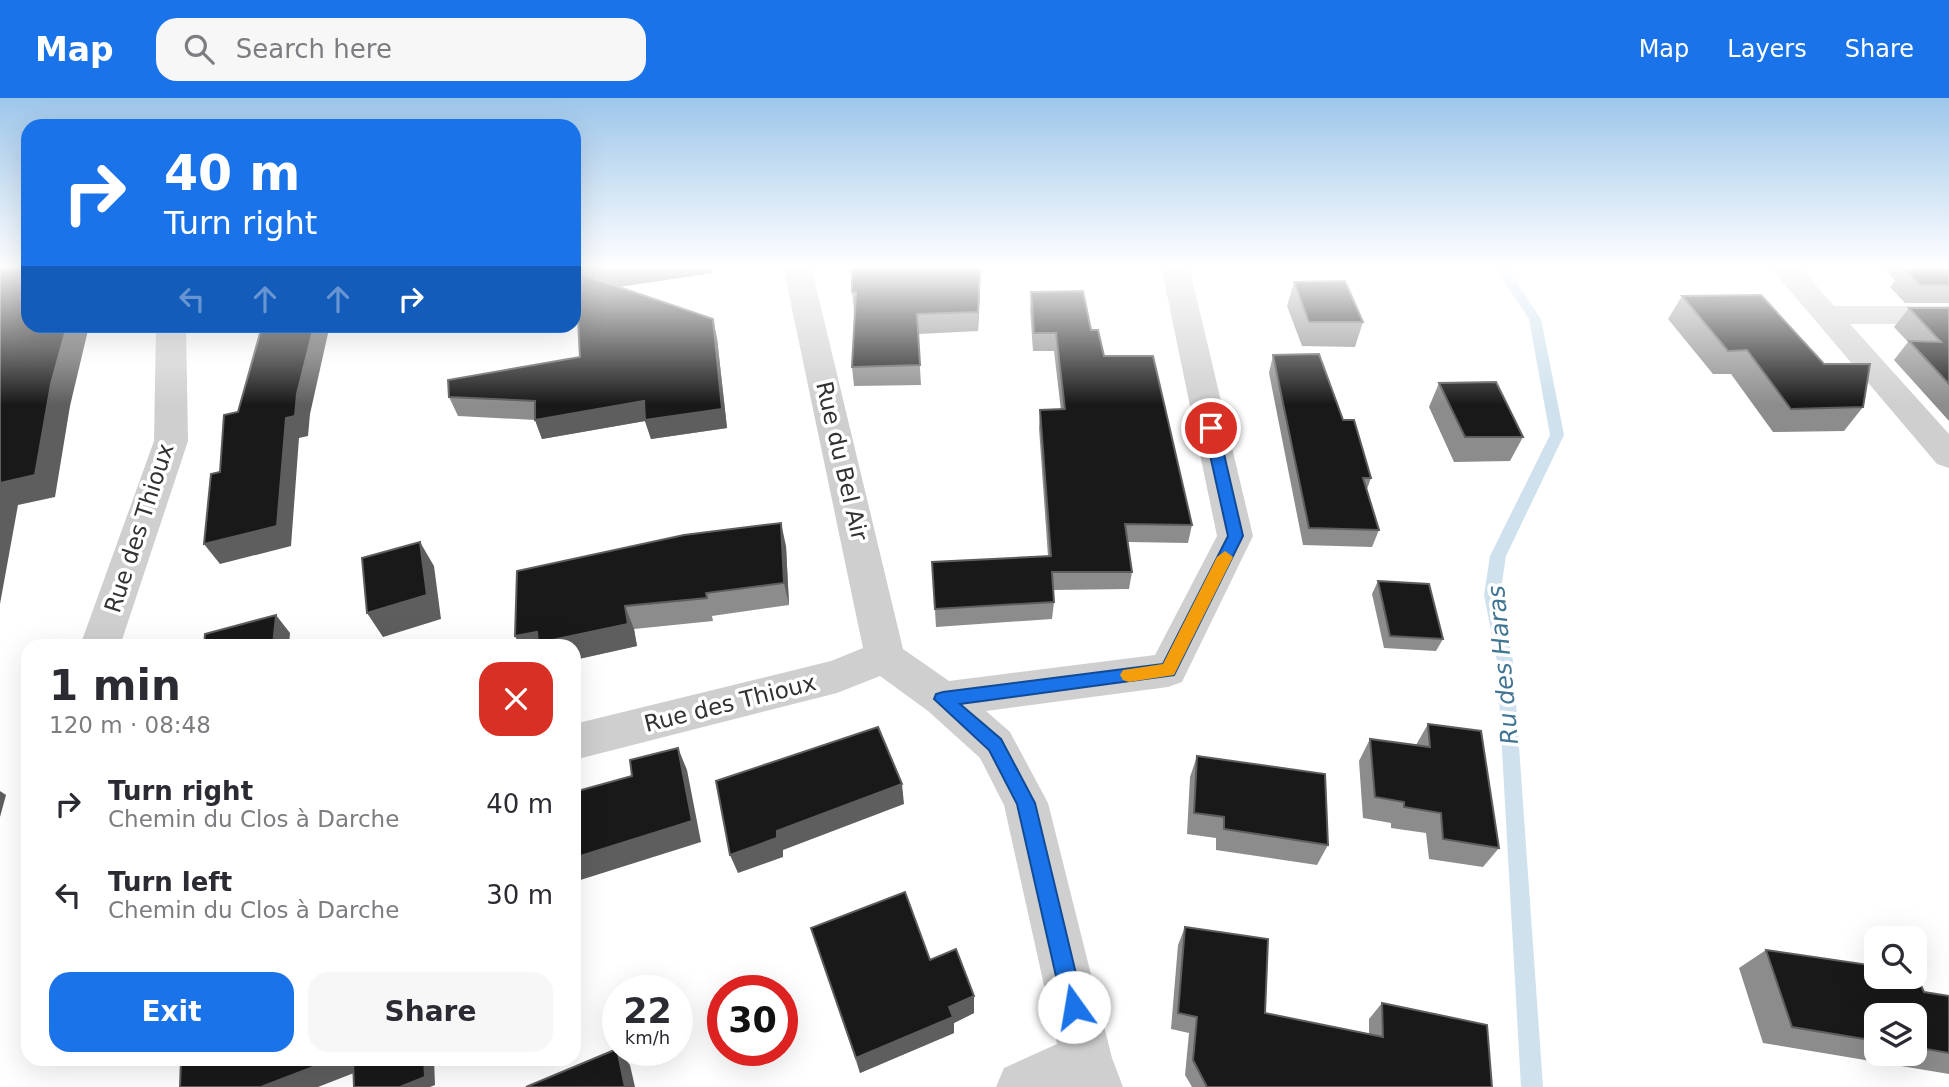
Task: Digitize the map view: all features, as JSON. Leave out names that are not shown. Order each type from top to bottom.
[{"type":"street","name":"Rue du Bel Air","points":[[808,312],[878,619],[884,657]]},
{"type":"street","points":[[943,699],[1168,670],[1235,536],[1185,312]]},
{"type":"street","points":[[1824,314],[1949,315]]},
{"type":"street","points":[[1824,314],[1949,456]]},
{"type":"street","name":"Rue des Thioux","points":[[102,639],[171,441],[171,333]]},
{"type":"street","points":[[884,657],[943,699],[995,745],[1026,803],[1091,1072],[1023,1087]]},
{"type":"street","name":"Rue des Thioux","points":[[581,740],[837,676],[884,657]]},
{"type":"building","points":[[0,312],[21,312],[21,333],[65,333],[51,384],[35,475],[0,483]]},
{"type":"building","points":[[581,312],[693,312],[713,319],[722,409],[645,420],[644,401],[535,420],[535,401],[449,397],[448,380],[580,357]]},
{"type":"building","points":[[855,312],[973,312],[917,314],[920,365],[852,367]]},
{"type":"building","points":[[1032,312],[1087,312],[1091,330],[1098,330],[1104,356],[1153,356],[1192,525],[1125,524],[1132,572],[1052,572],[1054,602],[935,609],[932,562],[1051,556],[1040,410],[1065,409],[1056,333],[1034,333]]},
{"type":"building","points":[[1305,312],[1359,312],[1363,322],[1309,322]]},
{"type":"building","points":[[1696,312],[1777,312],[1824,364],[1870,364],[1863,407],[1791,409],[1747,350],[1728,351]]},
{"type":"building","points":[[1913,312],[1949,312],[1949,384],[1909,341],[1941,342]]},
{"type":"building","points":[[260,333],[312,333],[297,394],[295,416],[286,418],[277,526],[204,544],[211,474],[220,472],[224,415],[238,412]]},
{"type":"building","points":[[1319,354],[1343,420],[1354,420],[1371,478],[1363,478],[1379,530],[1309,528],[1273,355]]},
{"type":"building","points":[[1496,382],[1523,437],[1465,437],[1439,383]]},
{"type":"building","points":[[781,523],[784,583],[706,593],[707,598],[625,606],[628,624],[557,639],[538,639],[537,632],[515,636],[517,571],[684,535]]},
{"type":"building","points":[[420,542],[427,595],[367,613],[362,558]]},
{"type":"building","points":[[1378,581],[1429,584],[1443,639],[1390,636]]},
{"type":"building","points":[[276,615],[274,639],[205,639],[205,634]]},
{"type":"building","points":[[1428,724],[1481,731],[1499,848],[1443,839],[1441,813],[1404,807],[1404,802],[1375,797],[1370,739],[1430,747]]},
{"type":"building","points":[[878,727],[902,784],[777,831],[777,838],[730,855],[716,781]]},
{"type":"building","points":[[678,748],[692,821],[581,856],[581,790],[632,776],[630,760]]},
{"type":"building","points":[[1197,756],[1325,774],[1328,845],[1224,829],[1224,817],[1194,813]]},
{"type":"building","points":[[905,892],[930,960],[956,949],[974,996],[949,1007],[953,1017],[856,1058],[811,928]]},
{"type":"building","points":[[1185,927],[1268,939],[1265,1013],[1383,1037],[1382,1003],[1487,1025],[1492,1087],[1207,1087],[1193,1060],[1197,1017],[1178,1013]]},
{"type":"building","points":[[1766,950],[1864,964],[1864,989],[1923,989],[1924,992],[1949,996],[1949,1053],[1927,1049],[1927,1003],[1864,1003],[1864,1039],[1792,1027]]},
{"type":"building","points":[[602,1055],[602,1066],[621,1066],[625,1087],[526,1087],[576,1066]]},
{"type":"building","points":[[181,1066],[316,1066],[261,1087],[180,1087]]},
{"type":"building","points":[[353,1066],[424,1066],[425,1077],[400,1087],[354,1087]]},
{"type":"waterway","name":"Ru des Haras","points":[[1530,312],[1535,319],[1557,435],[1498,556],[1492,595],[1505,661],[1532,1087]]},
{"type":"slow traffic","points":[[1129,675],[1168,670],[1225,557]]},
{"type":"route","points":[[1074,1007],[1026,803],[995,745],[943,699],[1168,670],[1235,536],[1211,428]]}]
